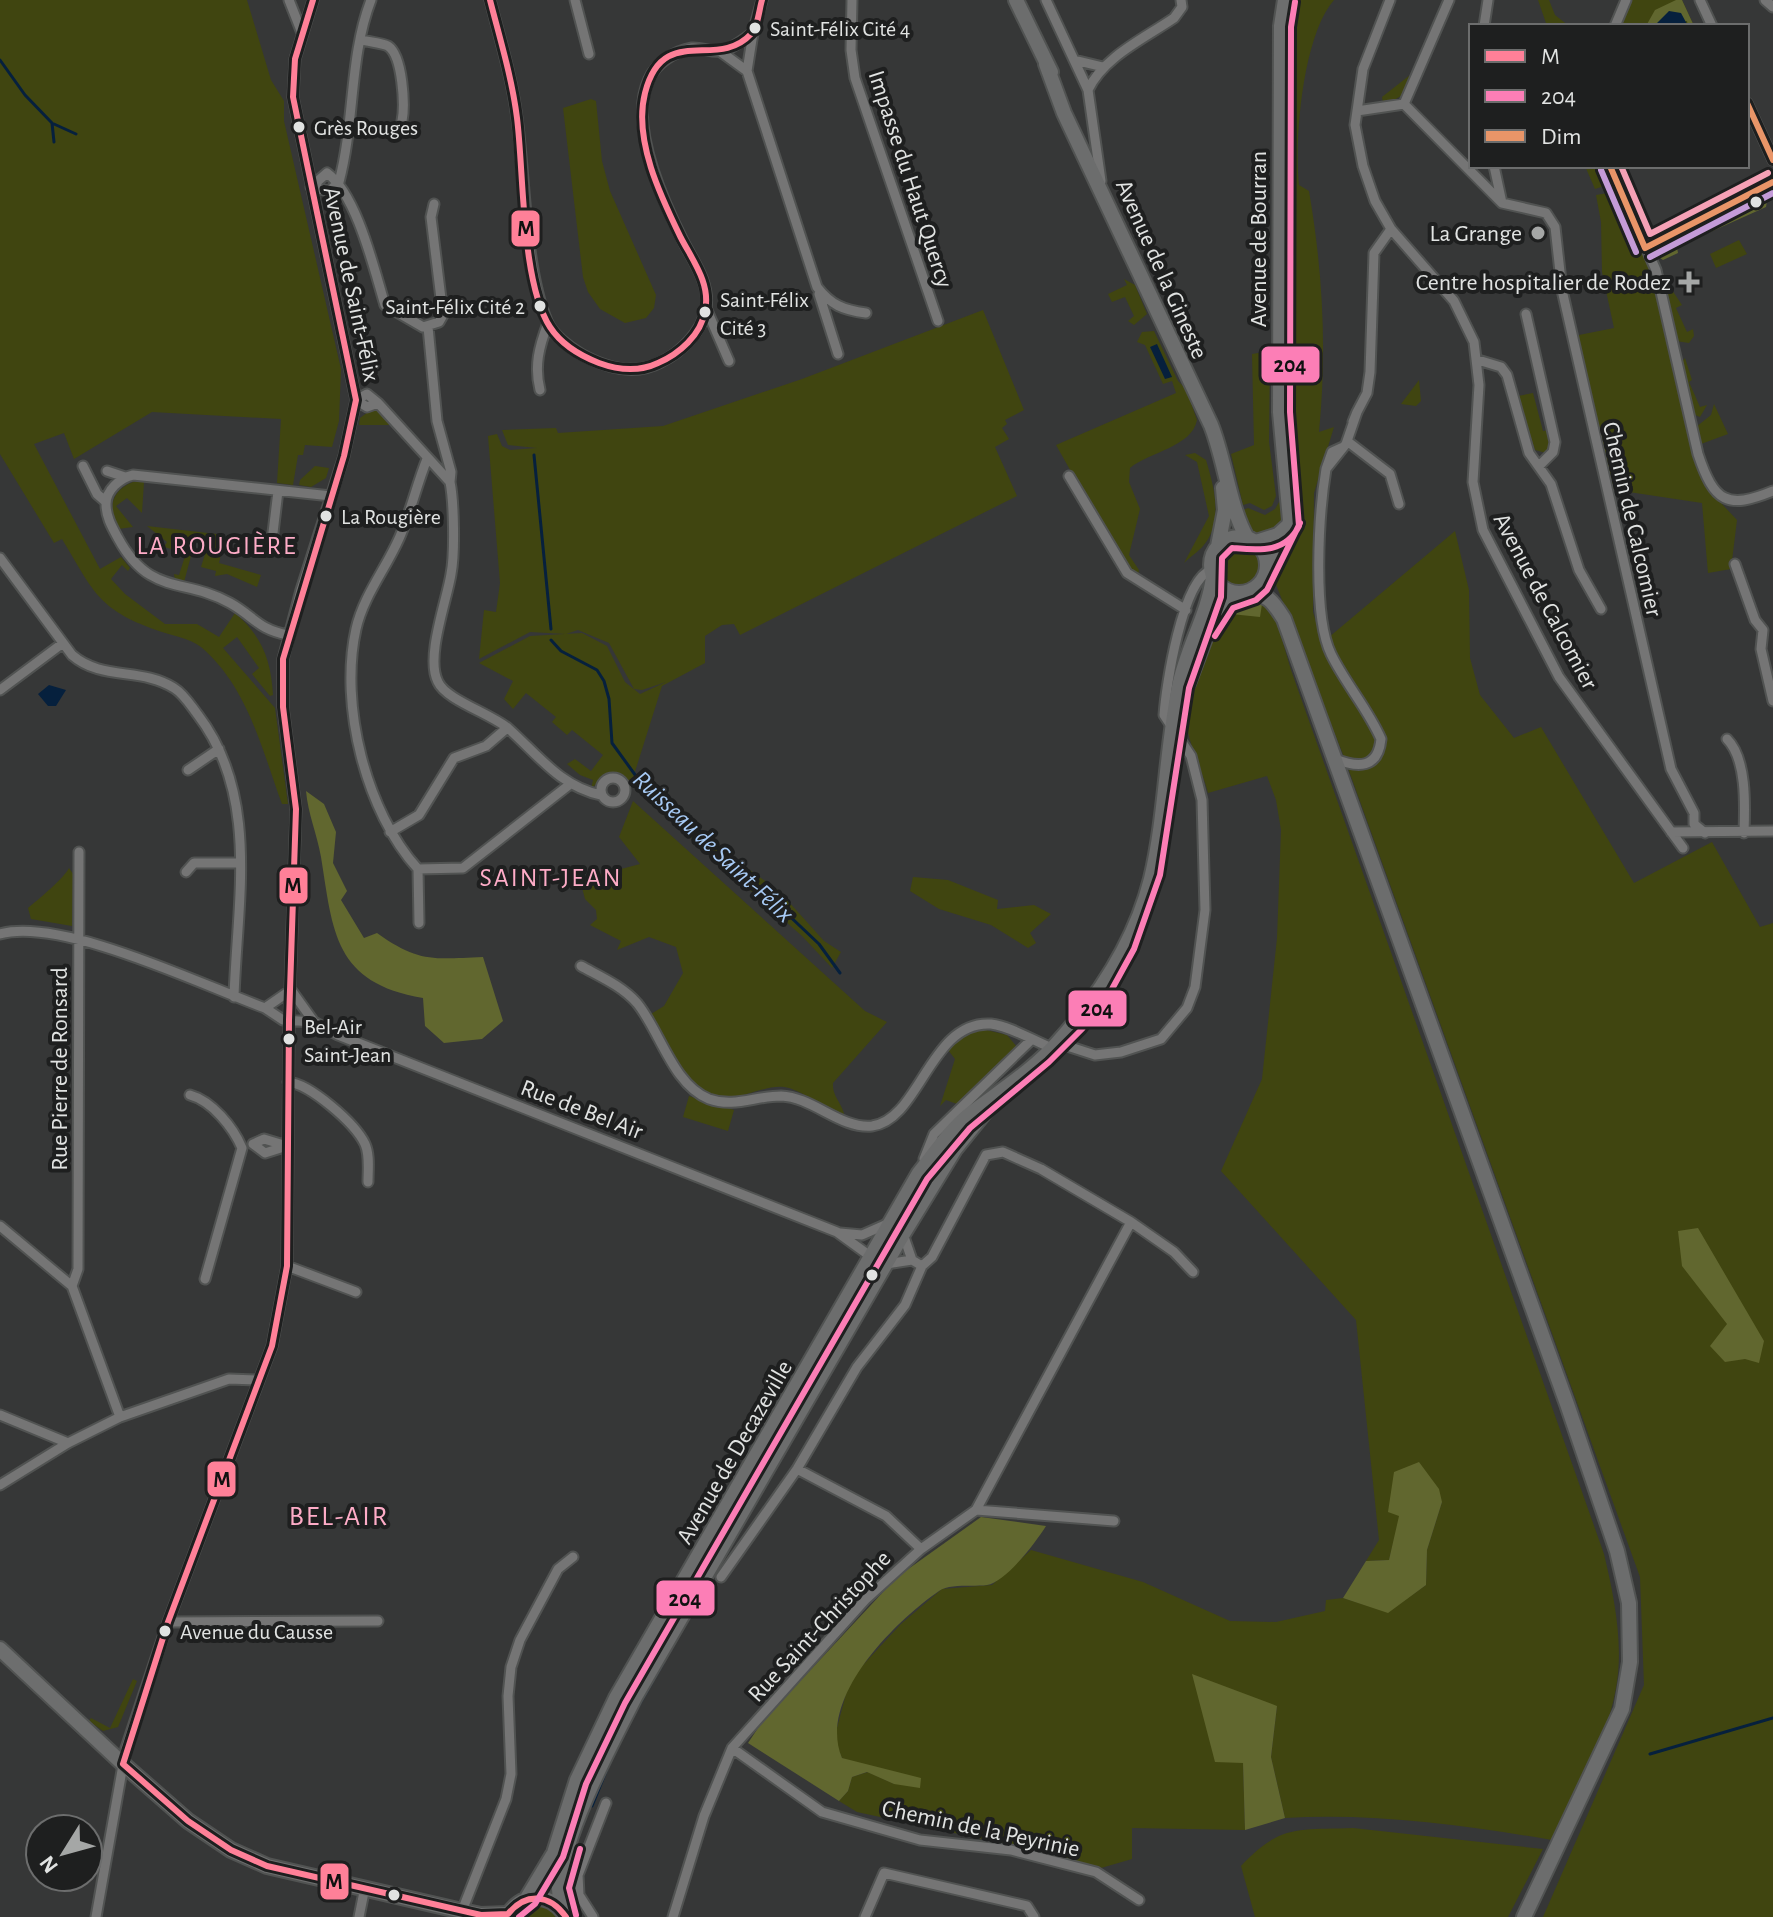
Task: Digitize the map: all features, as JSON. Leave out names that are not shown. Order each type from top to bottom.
[{"type":"main road","name":"Avenue de la Gineste","points":[[1016,0],[1046,64],[1064,113],[1084,149],[1201,407]]},
{"type":"main road","name":"Avenue de Bourran","points":[[1285,0],[1281,35],[1280,412],[1289,525]]},
{"type":"main road","points":[[1201,407],[1223,456],[1237,517],[1267,568],[1283,608],[1284,619]]},
{"type":"main road","points":[[1201,407],[1224,499],[1218,546],[1211,559],[1212,574],[1222,588],[1272,599],[1284,619],[1601,1500],[1629,1603],[1630,1662],[1622,1709],[1524,1917]]},
{"type":"main road","points":[[1218,546],[1232,538],[1252,540],[1278,535],[1289,525]]},
{"type":"main road","points":[[1241,593],[1259,586],[1286,538],[1289,525]]},
{"type":"main road","name":"Avenue de Decazeville","points":[[507,1915],[527,1898],[554,1853],[577,1780],[616,1698],[919,1173],[952,1132],[1055,1046],[1103,985],[1136,926],[1158,838],[1186,655],[1206,609],[1212,574]]},
{"type":"main road","name":"Avenue de Decazeville","points":[[1173,725],[1214,614],[1241,593]]},
{"type":"main road","name":"Avenue de Decazeville","points":[[566,1917],[559,1888],[584,1804],[605,1754],[903,1234],[955,1149],[996,1097]]},
{"type":"main road","points":[[0,1649],[188,1821],[231,1850],[267,1866],[483,1916],[507,1915]]},
{"type":"main road","points":[[527,1898],[550,1900],[566,1917]]},
{"type":"street","points":[[289,0],[302,33]]},
{"type":"street","name":"Avenue de Saint-Félix","points":[[291,990],[296,809],[283,707],[283,659],[356,400],[293,97],[295,59],[313,0]]},
{"type":"street","points":[[339,182],[346,153],[356,54],[371,0]]},
{"type":"street","points":[[490,0],[515,102],[538,296],[548,323],[578,352],[601,365],[641,369],[674,356],[689,341],[706,308]]},
{"type":"street","points":[[575,0],[589,54]]},
{"type":"street","points":[[762,0],[747,71],[838,354]]},
{"type":"street","name":"Impasse du Haut Quercy","points":[[852,0],[851,50],[855,78],[938,321]]},
{"type":"street","points":[[1046,0],[1088,90],[1102,189]]},
{"type":"street","points":[[1088,90],[1103,67],[1174,18],[1182,7],[1181,0]]},
{"type":"street","name":"Avenue de Calcomier","points":[[1390,0],[1363,69],[1357,110],[1358,134],[1366,178],[1391,229],[1454,301],[1465,318],[1478,360],[1473,482],[1483,530],[1559,677],[1683,848]]},
{"type":"street","points":[[1404,104],[1449,0]]},
{"type":"street","points":[[1484,24],[1488,0]]},
{"type":"street","points":[[1616,24],[1626,0]]},
{"type":"street","points":[[1700,0],[1711,24]]},
{"type":"street","points":[[1765,0],[1773,7]]},
{"type":"street","points":[[721,52],[753,33]]},
{"type":"street","points":[[362,40],[388,47],[395,55],[406,105],[402,121]]},
{"type":"street","points":[[729,361],[706,308],[705,287],[697,265],[667,210],[653,169],[644,105],[648,80],[666,60],[692,48],[721,52],[747,71]]},
{"type":"street","points":[[1074,60],[1103,67]]},
{"type":"street","points":[[1357,110],[1404,104],[1502,203]]},
{"type":"street","points":[[1749,107],[1773,160]]},
{"type":"street","points":[[1494,168],[1502,203]]},
{"type":"street","points":[[1611,168],[1656,270],[1698,454],[1708,479],[1725,497],[1735,502],[1743,503],[1773,491]]},
{"type":"street","points":[[311,187],[327,173],[339,182],[368,250],[385,305],[393,312],[428,327],[439,322],[443,315],[431,217],[434,204]]},
{"type":"street","name":"Chemin de Calcomier","points":[[1502,203],[1539,209],[1546,213],[1555,227],[1562,290],[1671,769],[1694,813],[1694,824],[1705,833]]},
{"type":"street","points":[[1335,759],[1356,767],[1365,766],[1376,757],[1381,739],[1331,654],[1322,625],[1322,494],[1332,452],[1345,444],[1367,393],[1374,253],[1391,229]]},
{"type":"street","points":[[817,287],[829,303],[845,310],[866,313]]},
{"type":"street","points":[[1526,314],[1555,442],[1553,452],[1540,465]]},
{"type":"street","points":[[540,390],[537,361],[548,323]]},
{"type":"street","points":[[428,327],[437,421],[451,472],[452,573],[444,596],[435,660],[438,683],[447,692],[507,728],[569,785],[601,795]]},
{"type":"street","points":[[1478,360],[1501,367],[1507,375],[1529,453],[1551,484],[1579,570],[1601,609]]},
{"type":"street","points":[[356,400],[367,394],[378,403],[450,482]]},
{"type":"street","points":[[1345,444],[1390,474],[1396,485],[1399,504]]},
{"type":"street","points":[[419,923],[418,869],[390,832],[373,800],[357,729],[350,668],[357,627],[400,536],[427,459]]},
{"type":"street","points":[[83,466],[97,494],[105,501],[107,518],[127,556],[139,568],[165,584],[227,602],[264,630],[288,635]]},
{"type":"street","points":[[107,471],[125,477],[141,475],[331,496]]},
{"type":"street","points":[[1069,476],[1127,573],[1186,610]]},
{"type":"street","points":[[105,501],[125,477]]},
{"type":"street","points":[[272,541],[278,491]]},
{"type":"street","points":[[0,558],[63,643],[86,667],[147,677],[174,688],[211,732],[232,776],[241,816],[234,997]]},
{"type":"street","points":[[1735,564],[1755,620],[1763,630],[1761,649],[1773,701]]},
{"type":"street","points":[[581,966],[613,983],[637,1003],[684,1078],[705,1097],[726,1104],[781,1096],[852,1123],[874,1126],[887,1121],[925,1079],[947,1041],[963,1029],[995,1024],[1030,1041],[1095,1055],[1121,1052],[1161,1039],[1187,1008],[1195,987],[1205,910],[1201,791],[1191,756],[1164,715],[1166,678],[1173,644],[1197,582],[1204,572],[1212,574]]},
{"type":"street","points":[[0,690],[63,643]]},
{"type":"street","points":[[390,832],[419,815],[454,758],[486,746],[507,728]]},
{"type":"street","points":[[1727,739],[1737,748],[1746,818],[1744,833]]},
{"type":"street","points":[[188,770],[219,749]]},
{"type":"street","points":[[418,869],[463,868],[569,785]]},
{"type":"street","points":[[1671,832],[1773,831]]},
{"type":"street","name":"Rue Pierre de Ronsard","points":[[72,1286],[79,1259],[79,852]]},
{"type":"street","points":[[186,872],[194,863],[238,863]]},
{"type":"street","points":[[0,934],[43,932],[79,938],[265,1008],[283,1020],[289,1020]]},
{"type":"street","points":[[265,1008],[291,990]]},
{"type":"street","points":[[96,1917],[123,1764],[168,1622],[272,1346],[287,1266],[291,990]]},
{"type":"street","name":"Rue de Bel Air","points":[[291,990],[314,1022]]},
{"type":"street","name":"Rue de Bel Air","points":[[289,1020],[314,1022],[340,1036],[837,1232],[870,1256]]},
{"type":"street","points":[[919,1173],[934,1134],[1030,1041]]},
{"type":"street","points":[[288,1082],[302,1083],[359,1134],[367,1148],[368,1182]]},
{"type":"street","points":[[190,1095],[203,1098],[233,1131],[242,1148],[205,1279]]},
{"type":"street","points":[[242,1148],[264,1139],[287,1146]]},
{"type":"street","points":[[721,1577],[797,1469],[857,1367],[905,1305],[922,1266],[941,1243],[967,1186],[986,1155],[1003,1152],[1041,1169],[1131,1222],[1174,1252],[1193,1272]]},
{"type":"street","name":"Rue de Bel Air","points":[[837,1232],[862,1235],[889,1222]]},
{"type":"street","name":"Rue Saint-Christophe","points":[[673,1917],[704,1816],[732,1748],[865,1600],[921,1549],[976,1510],[1131,1222]]},
{"type":"street","points":[[0,1226],[72,1286],[120,1417]]},
{"type":"street","points":[[903,1234],[912,1260]]},
{"type":"street","points":[[886,1264],[912,1260],[922,1266]]},
{"type":"street","points":[[287,1266],[356,1292]]},
{"type":"street","points":[[0,1485],[68,1443],[120,1417],[229,1379],[257,1380]]},
{"type":"street","points":[[0,1415],[68,1443]]},
{"type":"street","points":[[797,1469],[886,1516],[921,1549]]},
{"type":"street","points":[[976,1510],[1114,1521]]},
{"type":"street","points":[[462,1911],[506,1799],[511,1774],[508,1696],[511,1667],[520,1640],[558,1569],[573,1557]]},
{"type":"street","points":[[168,1622],[378,1621]]},
{"type":"street","name":"Chemin de la Peyrinie","points":[[732,1748],[822,1812],[920,1840],[1011,1850],[1096,1872],[1139,1900]]},
{"type":"street","points":[[593,1917],[579,1895],[578,1875],[606,1803]]},
{"type":"street","points":[[865,1917],[884,1873],[1027,1906],[1034,1917]]},
{"type":"street","points":[[359,1917],[365,1887]]},
{"type":"green space","points":[[0,0],[247,0],[271,80],[284,101],[284,121],[341,369],[339,421],[332,447],[305,445],[303,455],[298,455],[293,485],[277,483],[281,419],[152,412],[74,459],[64,433],[34,444],[100,569],[121,557],[130,568],[128,571],[122,565],[111,579],[125,594],[165,624],[197,624],[219,637],[235,613],[252,631],[267,660],[273,695],[270,696],[252,674],[259,668],[237,637],[223,648],[275,708],[288,804],[282,804],[242,700],[217,663],[196,644],[136,622],[98,596],[62,539],[54,543],[0,454]]},
{"type":"green space","points":[[1299,0],[1334,0],[1323,16],[1308,62],[1298,142],[1299,185],[1309,191],[1318,252],[1323,341],[1319,432],[1334,427],[1314,493],[1313,612],[1322,643],[1455,531],[1469,590],[1470,658],[1480,695],[1514,738],[1541,727],[1634,883],[1712,842],[1760,927],[1773,923],[1773,1917],[1543,1917],[1644,1685],[1640,1577],[1344,757],[1273,577],[1276,562],[1292,540],[1297,526],[1290,445],[1291,431],[1295,428],[1293,55]]},
{"type":"green space","points":[[1538,0],[1549,0],[1555,15],[1566,24],[1546,24]]},
{"type":"green space","points":[[1631,0],[1682,0],[1693,24],[1620,24]]},
{"type":"green space","points":[[1682,0],[1693,24],[1688,24],[1687,21],[1647,24],[1655,10]]},
{"type":"green space","points":[[1410,75],[1408,87],[1402,95],[1383,103],[1382,97]]},
{"type":"green space","points":[[591,99],[596,101],[602,161],[610,191],[656,295],[654,308],[646,318],[625,323],[600,309],[588,292],[583,277],[563,108]]},
{"type":"green space","points":[[1586,168],[1606,168],[1610,184],[1595,189]]},
{"type":"green space","points":[[1615,168],[1620,168],[1640,216],[1651,231],[1706,209],[1762,178],[1765,183],[1691,225],[1647,238]]},
{"type":"green space","points":[[1608,193],[1617,198],[1653,276],[1696,464],[1706,487],[1737,520],[1731,569],[1708,573],[1702,503],[1609,489],[1574,336],[1614,328],[1602,272],[1601,222],[1596,195]]},
{"type":"green space","points":[[1767,201],[1766,207],[1677,247],[1678,253],[1663,260],[1654,254],[1659,248]]},
{"type":"green space","points":[[1739,240],[1747,254],[1716,268],[1710,254]]},
{"type":"green space","points":[[1124,279],[1135,285],[1147,314],[1134,325],[1128,321],[1134,316],[1125,297],[1112,302],[1108,294],[1127,285]]},
{"type":"green space","points":[[1665,290],[1672,290],[1682,305],[1676,308],[1687,332],[1693,329],[1694,336],[1689,343],[1676,341]]},
{"type":"green space","points":[[983,310],[1024,410],[1005,420],[1007,424],[1002,428],[1009,439],[995,447],[1017,496],[740,635],[734,624],[722,625],[705,636],[705,663],[662,686],[633,778],[626,782],[615,774],[602,778],[591,789],[593,780],[580,775],[567,764],[575,759],[591,771],[603,755],[572,730],[567,735],[552,722],[556,717],[526,693],[513,709],[504,699],[513,681],[479,663],[530,636],[565,634],[530,632],[479,659],[484,610],[496,612],[500,583],[488,436],[497,434],[502,446],[510,450],[537,448],[508,445],[502,430],[556,428],[558,433],[663,426],[802,379]],"holes":[[[578,630],[609,643],[634,689],[642,690],[666,682],[640,694],[625,682],[607,646],[582,633],[566,634]]]},
{"type":"green space","points":[[1154,331],[1178,381],[1186,389],[1197,420],[1187,437],[1179,443],[1130,468],[1129,482],[1140,509],[1129,555],[1139,570],[1137,580],[1129,574],[1056,445],[1176,393],[1172,381],[1163,384],[1145,345],[1137,342],[1142,332]]},
{"type":"green space","points":[[1270,351],[1269,442],[1276,496],[1272,506],[1264,510],[1250,503],[1243,505],[1231,454],[1254,445],[1252,354]]},
{"type":"green space","points":[[1685,358],[1692,380],[1689,382],[1700,407],[1707,405],[1700,417],[1693,414],[1681,363]]},
{"type":"green space","points":[[1419,380],[1421,401],[1416,406],[1401,404]]},
{"type":"green space","points":[[1533,393],[1543,431],[1548,430],[1550,447],[1546,453],[1535,450],[1518,396]]},
{"type":"green space","points":[[1714,404],[1728,434],[1701,444],[1696,427],[1711,415]]},
{"type":"green space","points":[[372,409],[378,410],[391,425],[359,425],[360,418]]},
{"type":"green space","points":[[1195,453],[1206,460],[1214,493],[1215,515],[1209,537],[1184,563],[1209,516],[1197,462],[1185,455]]},
{"type":"green space","points":[[315,466],[329,468],[326,478],[311,487],[299,485],[300,480]]},
{"type":"green space","points":[[133,482],[144,482],[142,513],[127,498],[116,506],[133,527],[118,529],[113,501],[120,490]]},
{"type":"green space","points":[[1282,497],[1284,517],[1279,529],[1256,535],[1248,528],[1241,511],[1248,508],[1265,515],[1275,509]]},
{"type":"green space","points":[[147,526],[225,535],[219,563],[261,575],[257,587],[227,574],[215,576],[216,571],[201,567],[205,554],[198,551],[200,543],[195,541],[184,582],[175,580],[174,574],[179,575],[186,553],[164,547],[167,542]]},
{"type":"green space","points":[[1238,540],[1255,547],[1262,564],[1255,581],[1238,588],[1221,581],[1214,564],[1221,547]]},
{"type":"green space","points":[[1244,598],[1257,599],[1273,609],[1291,670],[1604,1554],[1618,1638],[1616,1688],[1598,1747],[1552,1840],[1419,1822],[1352,1817],[1285,1818],[1271,1757],[1277,1706],[1243,1762],[1245,1830],[1132,1828],[1132,1859],[1101,1868],[1051,1854],[857,1812],[839,1801],[848,1791],[852,1777],[868,1772],[894,1784],[842,1758],[834,1739],[850,1679],[901,1624],[942,1589],[992,1585],[1031,1550],[1143,1582],[1230,1621],[1276,1622],[1325,1611],[1326,1600],[1343,1598],[1388,1612],[1426,1585],[1427,1550],[1442,1502],[1400,1516],[1389,1560],[1366,1561],[1379,1540],[1356,1320],[1221,1171],[1262,1079],[1277,938],[1281,830],[1276,800],[1267,776],[1208,793],[1188,731],[1186,708],[1195,672],[1212,634],[1233,605]]},
{"type":"green space","points":[[1262,604],[1260,617],[1231,614],[1237,606],[1249,607]]},
{"type":"green space","points":[[649,782],[715,845],[779,891],[824,941],[841,952],[832,968],[802,936],[655,806],[640,790],[640,783]]},
{"type":"green space","points":[[306,791],[324,804],[336,832],[333,863],[347,891],[341,900],[364,938],[377,933],[404,950],[427,957],[483,957],[503,1021],[482,1039],[444,1043],[425,1026],[423,998],[394,991],[371,980],[355,967],[335,931]]},
{"type":"green space","points":[[633,801],[865,1011],[887,1022],[833,1083],[845,1119],[790,1088],[770,1088],[728,1098],[714,1096],[702,1090],[681,1067],[651,1014],[664,1006],[683,973],[676,947],[649,937],[617,950],[621,941],[590,925],[597,919],[596,910],[585,899],[580,880],[640,864],[619,837]]},
{"type":"green space","points":[[69,868],[73,874],[72,926],[31,919],[28,908]]},
{"type":"green space","points":[[913,877],[948,880],[998,900],[997,909],[1034,905],[1051,914],[1030,933],[1036,943],[1028,948],[991,925],[939,909],[910,891]]},
{"type":"green space","points":[[982,1029],[1007,1035],[1017,1047],[961,1101],[957,1104],[946,1100],[940,1106],[955,1059],[948,1050],[960,1037]]},
{"type":"green space","points":[[689,1096],[734,1110],[728,1131],[683,1117]]},
{"type":"green space","points":[[1698,1228],[1764,1341],[1759,1363],[1745,1359],[1725,1362],[1710,1346],[1727,1324],[1682,1266],[1678,1231]]},
{"type":"green space","points":[[1419,1462],[1439,1489],[1442,1502],[1427,1550],[1426,1585],[1388,1613],[1343,1598],[1366,1561],[1389,1560],[1399,1516],[1388,1512],[1394,1472]]},
{"type":"green space","points":[[981,1517],[1046,1526],[1003,1577],[987,1585],[955,1586],[939,1591],[901,1622],[864,1664],[840,1712],[837,1735],[842,1758],[921,1778],[920,1788],[894,1784],[867,1772],[852,1777],[848,1791],[839,1801],[748,1743],[762,1722],[897,1577]]},
{"type":"green space","points":[[1192,1674],[1277,1706],[1271,1757],[1285,1818],[1245,1830],[1243,1763],[1215,1762]]},
{"type":"green space","points":[[133,1679],[137,1681],[118,1727],[103,1731],[89,1721],[91,1718],[110,1728]]},
{"type":"green space","points":[[1353,1828],[1543,1849],[1508,1917],[1255,1917],[1241,1866],[1255,1852],[1291,1832]]},
{"type":"green space","points":[[532,1904],[545,1906],[558,1917],[515,1917]]},
{"type":"water","points":[[1669,11],[1681,13],[1687,24],[1656,24]]},
{"type":"water","points":[[1157,344],[1172,377],[1165,379],[1150,347]]},
{"type":"water","points":[[49,685],[66,690],[56,706],[48,706],[38,694]]},
{"type":"waterway","points":[[0,60],[25,95],[52,123],[54,142]]},
{"type":"waterway","points":[[54,124],[76,134]]},
{"type":"waterway","name":"Ruisseau de Saint-Félix","points":[[534,455],[551,629]]},
{"type":"waterway","name":"Ruisseau de Saint-Félix","points":[[551,640],[561,651],[597,670],[604,681],[609,699],[612,743],[641,783],[703,834],[819,944],[840,973]]},
{"type":"waterway","points":[[635,1712],[663,1663]]},
{"type":"waterway","points":[[1650,1754],[1773,1718]]},
{"type":"waterway","points":[[592,1806],[607,1769]]},
{"type":"transit line","name":"M","points":[[123,1764],[168,1622],[272,1346],[287,1266],[289,1020],[296,809],[283,707],[283,659],[344,456],[356,400],[293,97],[295,59],[313,0]]},
{"type":"transit line","name":"M","points":[[490,0],[515,103],[525,226],[541,307],[550,327],[572,349],[599,363],[628,369],[651,366],[681,349],[699,328],[706,301],[700,273],[673,222],[651,168],[643,130],[645,93],[653,72],[664,59],[677,53],[723,49],[751,34],[762,0]]},
{"type":"transit line","name":"204","points":[[519,1917],[535,1904],[563,1857],[586,1784],[625,1703],[927,1179],[970,1128],[1049,1062],[1082,1029],[1112,989],[1134,949],[1160,875],[1189,688],[1221,597],[1222,558],[1232,548],[1279,546],[1299,526],[1290,412],[1291,27],[1295,2]]},
{"type":"transit line","name":"Dim","points":[[1749,107],[1773,160]]},
{"type":"transit line","name":"Dim","points":[[1611,168],[1645,248]]},
{"type":"transit line","points":[[1622,168],[1650,234],[1768,173]]},
{"type":"transit line","points":[[1601,170],[1636,252]]},
{"type":"transit line","name":"Dim","points":[[1645,248],[1773,182]]},
{"type":"transit line","points":[[1650,257],[1773,193]]},
{"type":"transit line","name":"204","points":[[1215,636],[1233,608],[1256,600],[1267,590],[1300,523]]},
{"type":"transit line","name":"M","points":[[123,1764],[188,1821],[231,1850],[267,1866],[481,1915],[508,1914],[522,1902],[545,1900],[560,1909],[566,1917]]},
{"type":"transit line","name":"204","points":[[576,1915],[569,1888],[580,1849]]},
{"type":"place","name":"Saint-Félix Cité 4","points":[[755,28]]},
{"type":"place","name":"Grès Rouges","points":[[299,127]]},
{"type":"place","name":"La Grange","points":[[1538,233]]},
{"type":"place","name":"Centre hospitalier de Rodez","points":[[1689,282]]},
{"type":"place","name":"Saint-Félix Cité 2","points":[[540,306]]},
{"type":"place","name":"Saint-Félix Cité 3","points":[[705,312]]},
{"type":"place","name":"La Rougière","points":[[326,516]]},
{"type":"place","name":"Bel-Air Saint-Jean","points":[[289,1039]]},
{"type":"place","name":"Avenue du Causse","points":[[165,1631]]},
{"type":"district","name":"LA ROUGIÈRE","points":[[217,545]]},
{"type":"district","name":"SAINT-JEAN","points":[[551,877]]},
{"type":"district","name":"BEL-AIR","points":[[339,1515]]}]
